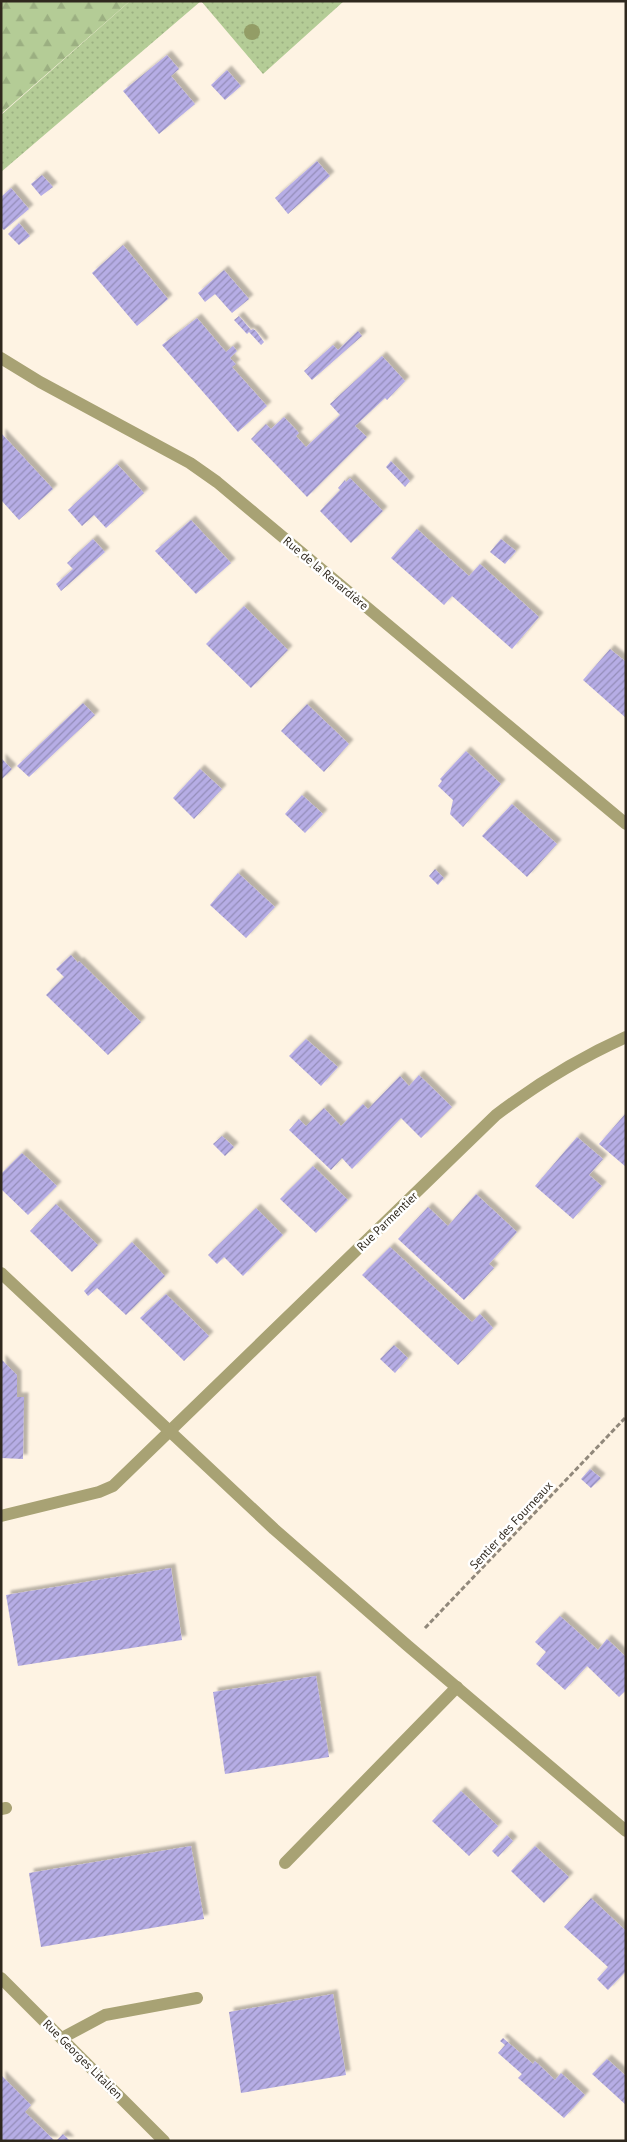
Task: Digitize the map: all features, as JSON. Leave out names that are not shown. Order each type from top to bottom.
[{"type":"street","name":"Rue de la Renardière","points":[[1,358],[40,382],[190,463],[217,482],[626,824]]},
{"type":"street","name":"Rue Parmentier","points":[[1,1516],[99,1492],[113,1486],[496,1115],[545,1079],[575,1061],[626,1037]]},
{"type":"street","points":[[1,1273],[168,1432],[274,1529],[408,1646],[626,1831]]},
{"type":"street","points":[[285,1863],[457,1688]]},
{"type":"street","name":"Rue Georges Litalien","points":[[1,1978],[164,2141]]},
{"type":"street","points":[[62,2038],[104,2015],[197,1998]]},
{"type":"path","name":"Sentier des Fourneaux","points":[[408,1646],[626,1416]]},
{"type":"green space","points":[[1,1],[130,1],[1,114]]},
{"type":"green space","points":[[130,1],[201,1],[1,172],[1,115]]},
{"type":"green space","points":[[201,1],[344,1],[263,74]]},
{"type":"building","points":[[167,55],[179,69],[171,76],[195,104],[159,134],[123,91]]},
{"type":"building","points":[[227,70],[241,86],[225,100],[211,85]]},
{"type":"building","points":[[317,161],[330,176],[288,214],[275,198]]},
{"type":"building","points":[[42,175],[53,187],[41,196],[31,184]]},
{"type":"building","points":[[11,188],[29,209],[4,230],[1,227],[1,197]]},
{"type":"building","points":[[19,223],[30,236],[19,245],[8,234]]},
{"type":"building","points":[[123,245],[168,299],[137,326],[92,273]]},
{"type":"building","points":[[224,270],[249,299],[232,313],[215,294],[205,302],[198,293]]},
{"type":"building","points":[[239,316],[251,330],[256,331],[264,342],[261,345],[234,320]]},
{"type":"building","points":[[197,318],[226,352],[233,346],[237,351],[230,358],[236,364],[232,367],[267,406],[238,432],[162,345]]},
{"type":"building","points":[[358,331],[362,336],[312,380],[304,371],[333,345],[338,350]]},
{"type":"building","points":[[382,356],[405,381],[387,400],[385,398],[355,426],[367,437],[307,497],[251,439],[266,424],[271,429],[284,417],[299,433],[296,436],[306,447],[340,415],[330,404]]},
{"type":"building","points":[[1,433],[53,489],[19,520],[1,500]]},
{"type":"building","points":[[391,461],[410,481],[405,487],[386,467]]},
{"type":"building","points":[[117,464],[144,493],[106,528],[94,515],[82,526],[68,510]]},
{"type":"building","points":[[350,478],[383,511],[351,543],[320,511],[340,490],[338,488],[345,480],[346,482]]},
{"type":"building","points":[[191,520],[231,563],[196,594],[155,551]]},
{"type":"building","points":[[417,529],[469,576],[480,564],[539,617],[512,649],[452,596],[444,605],[391,558]]},
{"type":"building","points":[[93,539],[105,552],[61,591],[56,584],[73,569],[67,563]]},
{"type":"building","points":[[501,539],[516,551],[505,564],[490,552]]},
{"type":"building","points":[[244,606],[288,650],[251,688],[206,644]]},
{"type":"building","points":[[610,649],[626,662],[626,718],[583,680]]},
{"type":"building","points":[[83,703],[95,715],[29,777],[17,766]]},
{"type":"building","points":[[307,704],[349,744],[324,772],[281,731]]},
{"type":"building","points":[[466,751],[501,784],[463,827],[450,814],[453,800],[438,786],[442,781],[440,779]]},
{"type":"building","points":[[1,758],[12,769],[1,780]]},
{"type":"building","points":[[200,769],[222,789],[194,819],[173,798]]},
{"type":"building","points":[[302,795],[323,814],[305,833],[285,814]]},
{"type":"building","points":[[512,804],[557,844],[527,877],[482,836]]},
{"type":"building","points":[[435,869],[444,878],[438,885],[429,876]]},
{"type":"building","points":[[238,873],[275,907],[246,938],[210,905]]},
{"type":"building","points":[[71,955],[141,1022],[108,1055],[46,995],[64,977],[56,969]]},
{"type":"building","points":[[306,1039],[338,1067],[321,1086],[289,1056]]},
{"type":"building","points":[[419,1075],[452,1107],[421,1138],[401,1118],[352,1169],[342,1158],[331,1170],[289,1130],[299,1119],[306,1126],[324,1108],[341,1126],[363,1104],[368,1109],[400,1076],[409,1086]]},
{"type":"building","points":[[626,1113],[626,1167],[599,1144]]},
{"type":"building","points":[[222,1136],[234,1147],[225,1156],[213,1144]]},
{"type":"building","points":[[577,1137],[603,1159],[589,1175],[602,1186],[573,1219],[535,1186]]},
{"type":"building","points":[[22,1153],[57,1186],[28,1215],[1,1189],[1,1174]]},
{"type":"building","points":[[313,1166],[348,1200],[316,1233],[280,1199]]},
{"type":"building","points":[[476,1194],[517,1232],[489,1264],[494,1268],[464,1300],[398,1239],[428,1207],[448,1226]]},
{"type":"building","points":[[56,1204],[98,1245],[72,1272],[30,1231]]},
{"type":"building","points":[[256,1208],[283,1235],[243,1276],[224,1257],[217,1264],[208,1255]]},
{"type":"building","points":[[132,1242],[165,1276],[126,1315],[97,1288],[88,1296],[84,1291]]},
{"type":"building","points":[[390,1247],[472,1322],[480,1314],[493,1328],[458,1365],[362,1275]]},
{"type":"building","points":[[166,1294],[209,1336],[184,1361],[140,1318]]},
{"type":"building","points":[[394,1345],[408,1358],[395,1373],[380,1359]]},
{"type":"building","points":[[1,1359],[17,1375],[17,1397],[24,1397],[23,1459],[1,1458]]},
{"type":"building","points":[[590,1469],[601,1478],[591,1488],[581,1479]]},
{"type":"building","points":[[171,1568],[182,1640],[18,1666],[6,1595]]},
{"type":"building","points":[[560,1616],[598,1650],[607,1639],[626,1657],[626,1690],[619,1697],[587,1666],[565,1690],[536,1664],[546,1652],[535,1642]]},
{"type":"building","points":[[316,1676],[329,1757],[225,1774],[213,1692]]},
{"type":"building","points":[[461,1791],[498,1826],[469,1856],[432,1821]]},
{"type":"building","points":[[507,1835],[513,1841],[498,1857],[492,1851]]},
{"type":"building","points":[[191,1846],[204,1919],[41,1947],[29,1873]]},
{"type":"building","points":[[535,1846],[569,1877],[544,1903],[511,1871]]},
{"type":"building","points":[[591,1898],[626,1931],[626,1951],[624,1953],[626,1955],[626,1971],[608,1990],[597,1979],[608,1967],[564,1927]]},
{"type":"building","points":[[333,1994],[346,2075],[241,2093],[229,2012]]},
{"type":"building","points":[[503,2038],[533,2064],[535,2061],[555,2080],[561,2073],[585,2095],[564,2118],[518,2078],[522,2074],[498,2053],[505,2045],[500,2041]]},
{"type":"building","points":[[607,2059],[626,2076],[626,2105],[592,2074]]},
{"type":"building","points":[[1,2075],[31,2105],[25,2112],[55,2141],[1,2141]]},
{"type":"building","points":[[63,2134],[70,2141],[56,2141]]}]
